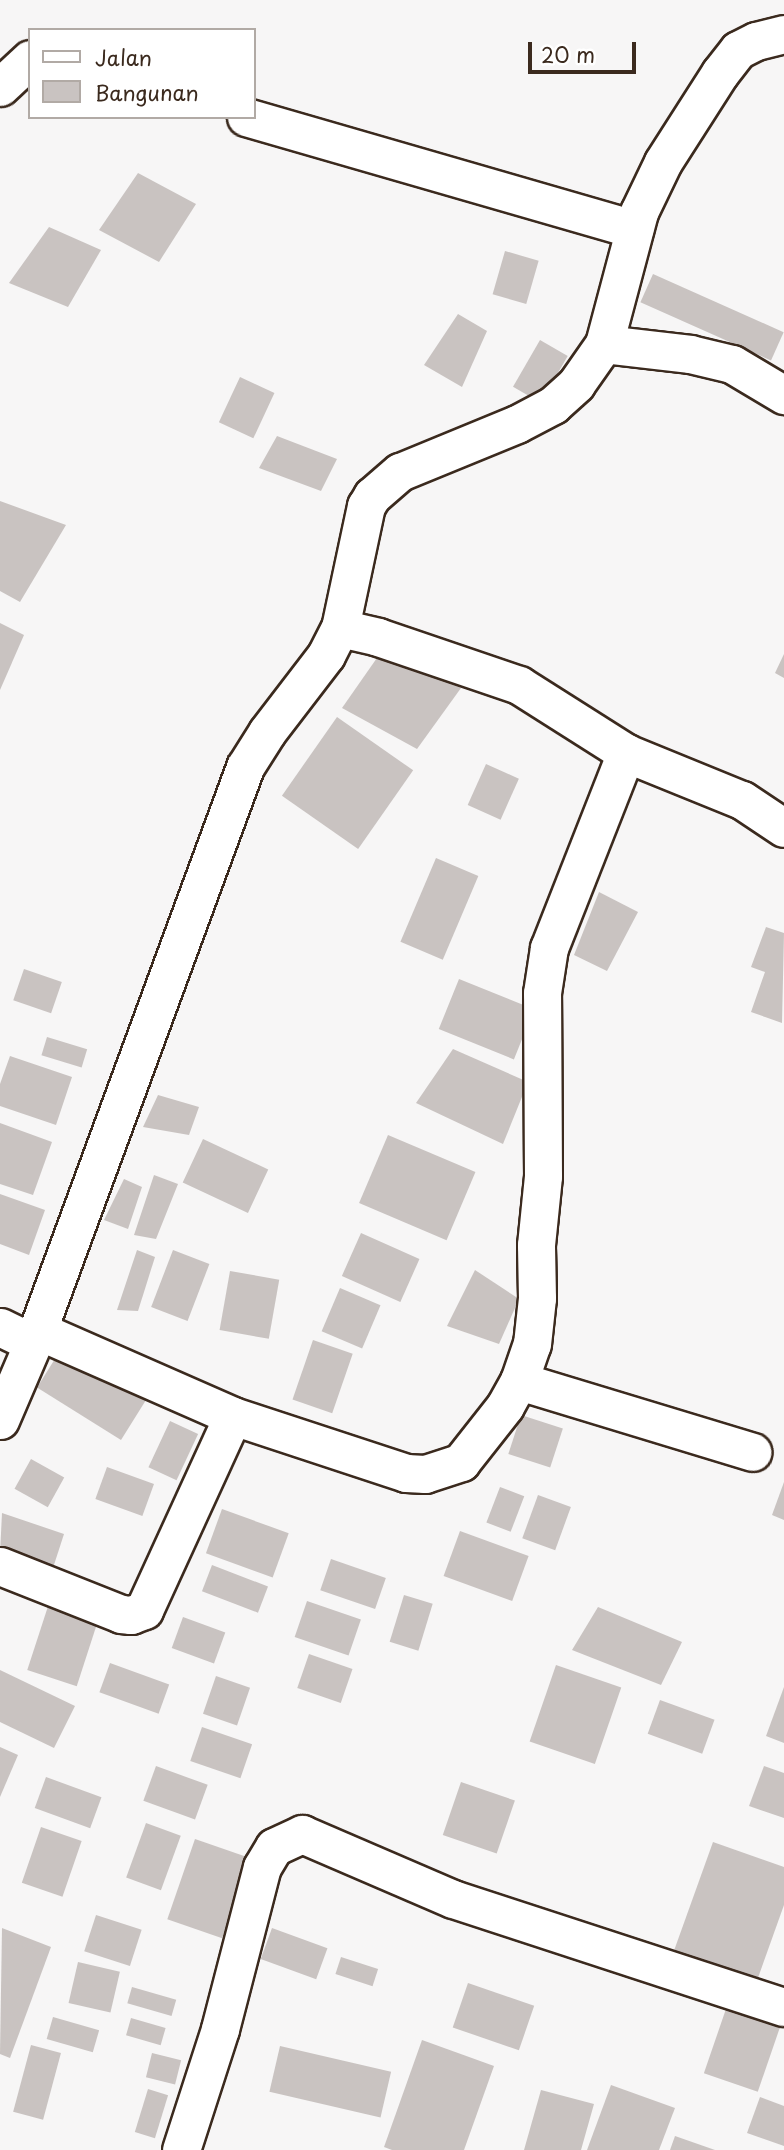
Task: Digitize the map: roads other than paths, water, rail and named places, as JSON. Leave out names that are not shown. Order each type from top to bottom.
[{"type":"street","points":[[0,1420],[35,1336],[245,767],[267,732],[326,655],[340,628],[366,506],[372,496],[400,472],[517,424],[552,405],[576,384],[604,344],[634,229],[663,162],[720,73],[738,50],[756,41],[784,34]]},
{"type":"street","points":[[0,87],[28,61]]},
{"type":"street","points":[[253,119],[634,229]]},
{"type":"street","points":[[604,344],[690,354],[732,364],[784,396]]},
{"type":"street","points":[[340,628],[378,637],[519,685],[626,754],[742,800],[784,828]]},
{"type":"street","points":[[0,1327],[35,1336],[233,1416],[406,1473],[425,1474],[461,1462],[505,1406],[519,1381],[532,1344],[537,1298],[536,1245],[543,1176],[542,993],[549,948],[626,754]]},
{"type":"street","points":[[519,1381],[752,1451]]},
{"type":"street","points":[[0,1566],[121,1614],[131,1615],[144,1610],[233,1416]]},
{"type":"street","points":[[181,2150],[220,2029],[262,1867],[274,1847],[302,1834],[453,1899],[784,2007]]}]
